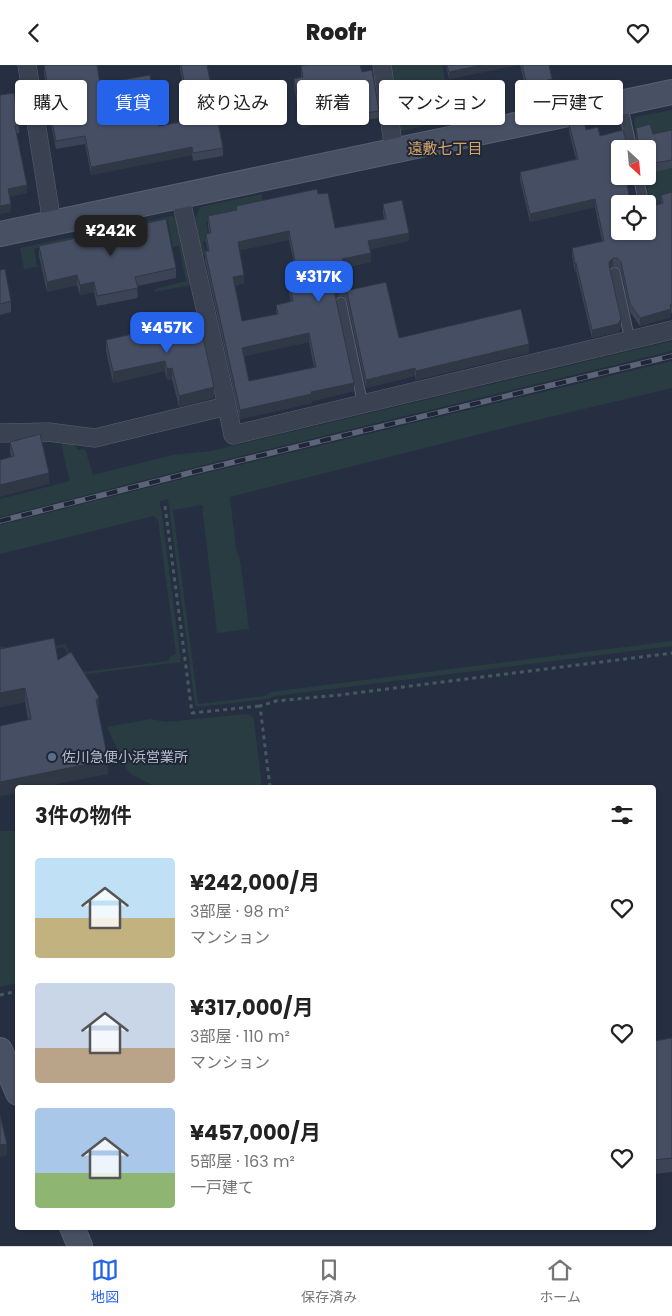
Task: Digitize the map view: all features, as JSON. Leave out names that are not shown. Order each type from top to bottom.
[{"type":"street","points":[[27,65],[52,223]]},
{"type":"street","points":[[382,65],[394,151]]},
{"type":"street","points":[[623,103],[672,92]]},
{"type":"street","points":[[0,234],[518,125]]},
{"type":"street","points":[[180,196],[233,435],[672,330]]},
{"type":"street","points":[[0,433],[48,432],[95,438],[227,407]]},
{"type":"street","points":[[0,1050],[15,1086]]},
{"type":"street","points":[[73,1230],[80,1246]]},
{"type":"lane","points":[[623,108],[630,140]]},
{"type":"lane","points":[[614,272],[630,340]]},
{"type":"lane","points":[[340,302],[364,405]]},
{"type":"path","points":[[164,506],[192,713],[672,653]]},
{"type":"path","points":[[260,706],[270,785]]},
{"type":"path","points":[[0,995],[15,992]]},
{"type":"shaded area","points":[[390,65],[442,65],[445,80],[392,80]]},
{"type":"shaded area","points":[[672,110],[672,199],[659,202],[661,211],[656,212],[656,195],[649,195],[647,185],[656,185],[656,140],[637,140],[634,123],[635,117]]},
{"type":"shaded area","points":[[399,125],[429,125],[400,131]]},
{"type":"shaded area","points":[[262,194],[263,201],[233,216],[206,222],[209,241],[203,242],[206,256],[202,255],[195,219],[200,207]]},
{"type":"shaded area","points":[[172,216],[178,220],[191,285],[155,292],[155,289],[186,281],[179,246],[173,247],[168,222],[34,249],[37,267],[24,269],[20,248]]},
{"type":"shaded area","points":[[672,341],[672,351],[200,466],[0,517],[0,499],[70,481],[62,442],[74,444],[78,450],[85,449],[93,475],[173,455],[211,451]]},
{"type":"shaded area","points":[[672,361],[672,388],[230,497],[249,629],[217,633],[202,505],[173,510],[198,704],[264,696],[271,692],[672,641],[672,646],[199,707],[195,705],[168,499],[160,501],[181,662],[79,675],[64,647],[0,659],[0,646],[32,650],[65,644],[79,671],[82,672],[168,661],[170,657],[176,654],[158,520],[154,516],[0,554],[0,525],[202,474]]},
{"type":"shaded area","points":[[246,714],[252,716],[262,785],[152,785],[131,774],[126,768],[107,727],[150,719],[167,722]]},
{"type":"shaded area","points":[[0,831],[15,831],[15,983],[0,987]]},
{"type":"building","points":[[97,65],[99,80],[97,80],[97,125],[159,126],[179,122],[179,125],[219,125],[223,148],[193,153],[192,147],[91,167],[85,136],[56,141],[53,125],[87,125],[87,80],[47,80],[44,66]]},
{"type":"building","points":[[181,65],[207,65],[210,80],[184,80]]},
{"type":"building","points":[[360,65],[362,72],[372,70],[379,111],[369,112],[369,80],[297,80],[297,94],[294,79],[303,77],[301,66]]},
{"type":"building","points":[[447,65],[482,65],[449,72]]},
{"type":"building","points":[[522,65],[549,65],[552,79],[526,80]]},
{"type":"building","points":[[150,75],[151,80],[122,80]]},
{"type":"building","points":[[14,93],[15,125],[19,125],[15,126],[27,185],[8,189],[11,204],[0,206],[0,95]]},
{"type":"building","points":[[650,124],[653,134],[672,130],[672,160],[656,163],[656,140],[638,140],[636,128]]},
{"type":"building","points":[[569,125],[585,125],[586,130],[598,127],[600,136],[623,130],[626,140],[611,140],[611,185],[627,185],[629,195],[611,195],[611,240],[656,240],[656,205],[663,203],[661,195],[672,192],[671,309],[640,318],[630,304],[621,262],[617,258],[613,258],[609,265],[621,319],[618,324],[592,330],[572,248],[604,241],[595,199],[530,214],[520,172],[578,159]]},
{"type":"building","points":[[317,189],[318,194],[328,193],[335,228],[386,219],[383,204],[402,200],[409,233],[368,241],[371,253],[342,259],[350,290],[386,282],[399,338],[521,309],[529,344],[416,371],[415,368],[366,380],[347,292],[339,287],[335,291],[335,295],[354,383],[240,410],[205,251],[209,251],[206,234],[211,233],[208,216],[237,210],[236,206]],"holes":[[[289,231],[299,281],[289,284],[293,301],[276,305],[278,314],[242,321],[233,277],[244,275],[238,242]],[[309,333],[316,367],[249,381],[242,348]]]},
{"type":"building","points":[[166,219],[176,268],[135,277],[138,288],[97,296],[94,282],[80,285],[77,275],[47,282],[39,246]]},
{"type":"building","points":[[5,269],[11,301],[0,304],[0,270]]},
{"type":"building","points":[[199,319],[214,387],[179,396],[172,368],[167,369],[165,361],[113,372],[106,340]]},
{"type":"building","points":[[40,434],[49,473],[0,485],[0,460],[14,456],[10,442]]},
{"type":"building","points":[[54,638],[58,660],[71,652],[99,697],[96,700],[108,760],[0,782],[0,726],[31,719],[25,688],[0,693],[0,649]]},
{"type":"building","points":[[672,1038],[672,1158],[656,1160],[656,1041]]},
{"type":"building","points":[[0,1115],[7,1144],[0,1145]]},
{"type":"railway","points":[[0,521],[201,470],[672,356]]},
{"type":"place","name":"佐川急便小浜営業所","points":[[52,757]]},
{"type":"district","name":"遠敷七丁目","points":[[445,148]]}]
